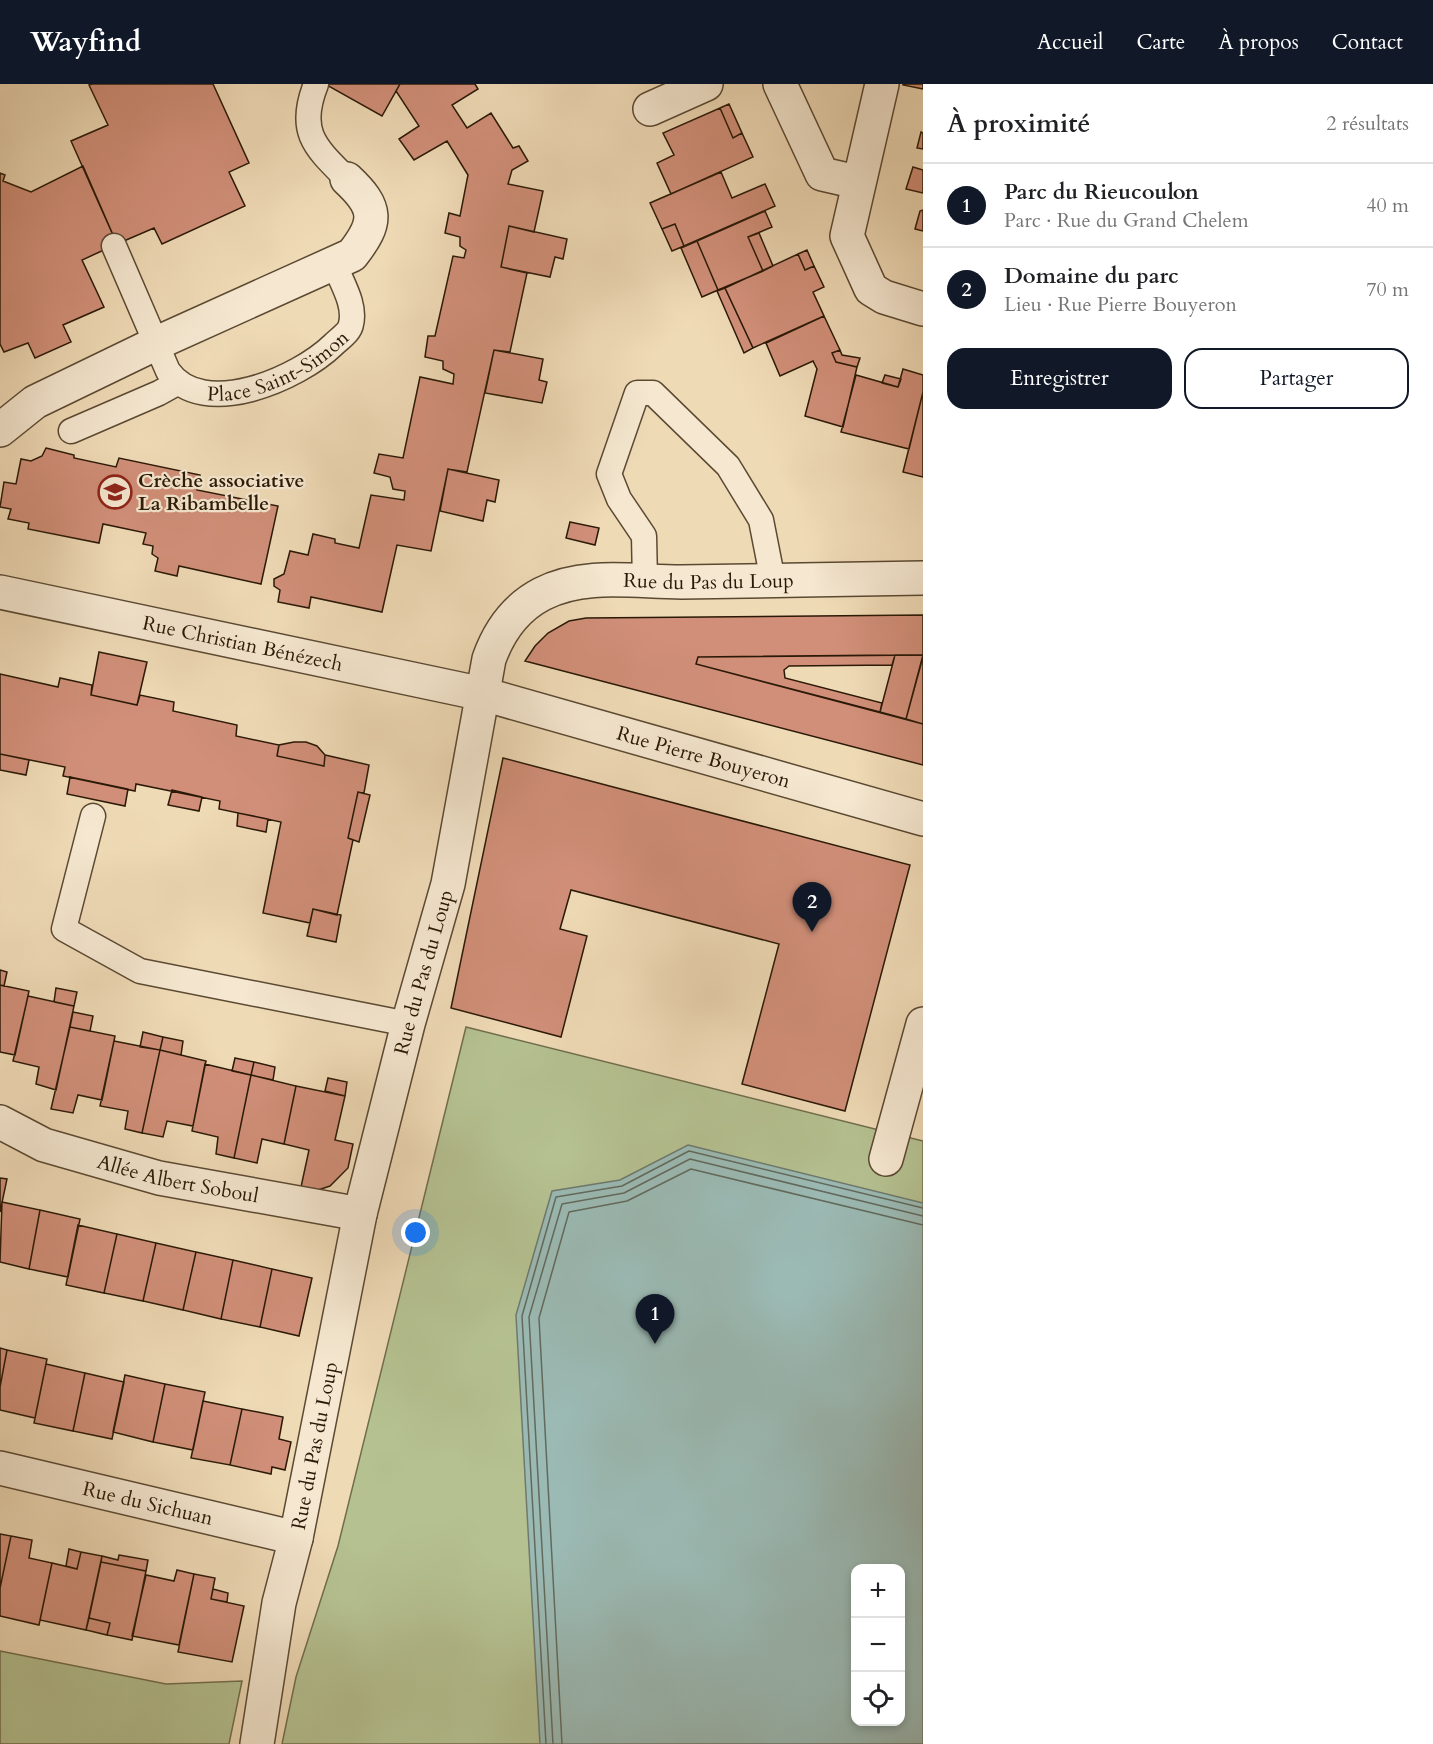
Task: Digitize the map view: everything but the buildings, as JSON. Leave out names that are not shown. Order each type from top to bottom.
[{"type":"street","points":[[650,109],[706,84]]},
{"type":"street","points":[[780,84],[822,174],[857,182]]},
{"type":"street","points":[[882,84],[857,182],[847,236],[871,289],[884,297],[923,309]]},
{"type":"street","points":[[0,430],[35,402],[157,343],[352,255],[369,234],[371,210],[361,192],[347,179]]},
{"type":"street","name":"Rue du Pas du Loup","points":[[256,1744],[279,1602],[296,1538],[360,1214],[408,1024],[448,884],[489,659],[497,636],[516,612],[542,594],[564,585],[596,579],[645,582],[923,578]]},
{"type":"street","name":"Rue Christian Bénézech","points":[[0,592],[483,694]]},
{"type":"street","name":"Rue Pierre Bouyeron","points":[[483,694],[923,819]]},
{"type":"street","points":[[886,1159],[923,1024]]},
{"type":"street","name":"Allée Albert Soboul","points":[[0,1122],[44,1145],[159,1178],[360,1214]]},
{"type":"street","name":"Rue du Sichuan","points":[[0,1468],[296,1538]]},
{"type":"lane","points":[[316,84],[310,99],[309,126],[315,147],[347,179]]},
{"type":"lane","name":"Place Saint-Simon","points":[[114,246],[168,371],[177,383],[192,389],[226,393],[269,385],[318,359],[351,328],[353,311],[334,263]]},
{"type":"lane","points":[[71,431],[177,383]]},
{"type":"lane","points":[[645,582],[644,536],[619,499],[609,474],[637,393],[653,393],[728,466],[761,520],[773,581]]},
{"type":"lane","points":[[93,816],[64,929],[140,971],[408,1024]]},
{"type":"green space","points":[[466,1027],[923,1141],[923,1744],[282,1744],[296,1677],[338,1546]]},
{"type":"green space","points":[[0,1651],[166,1684],[242,1681],[229,1744],[0,1744]]},
{"type":"water","points":[[688,1145],[923,1203],[923,1744],[540,1744],[516,1315],[552,1191],[620,1180]]},
{"type":"place","name":"Crèche associative La Ribambelle","points":[[115,492]]},
{"type":"place","name":"Domaine du parc","points":[[812,932]]},
{"type":"place","name":"Parc du Rieucoulon","points":[[655,1344]]}]
